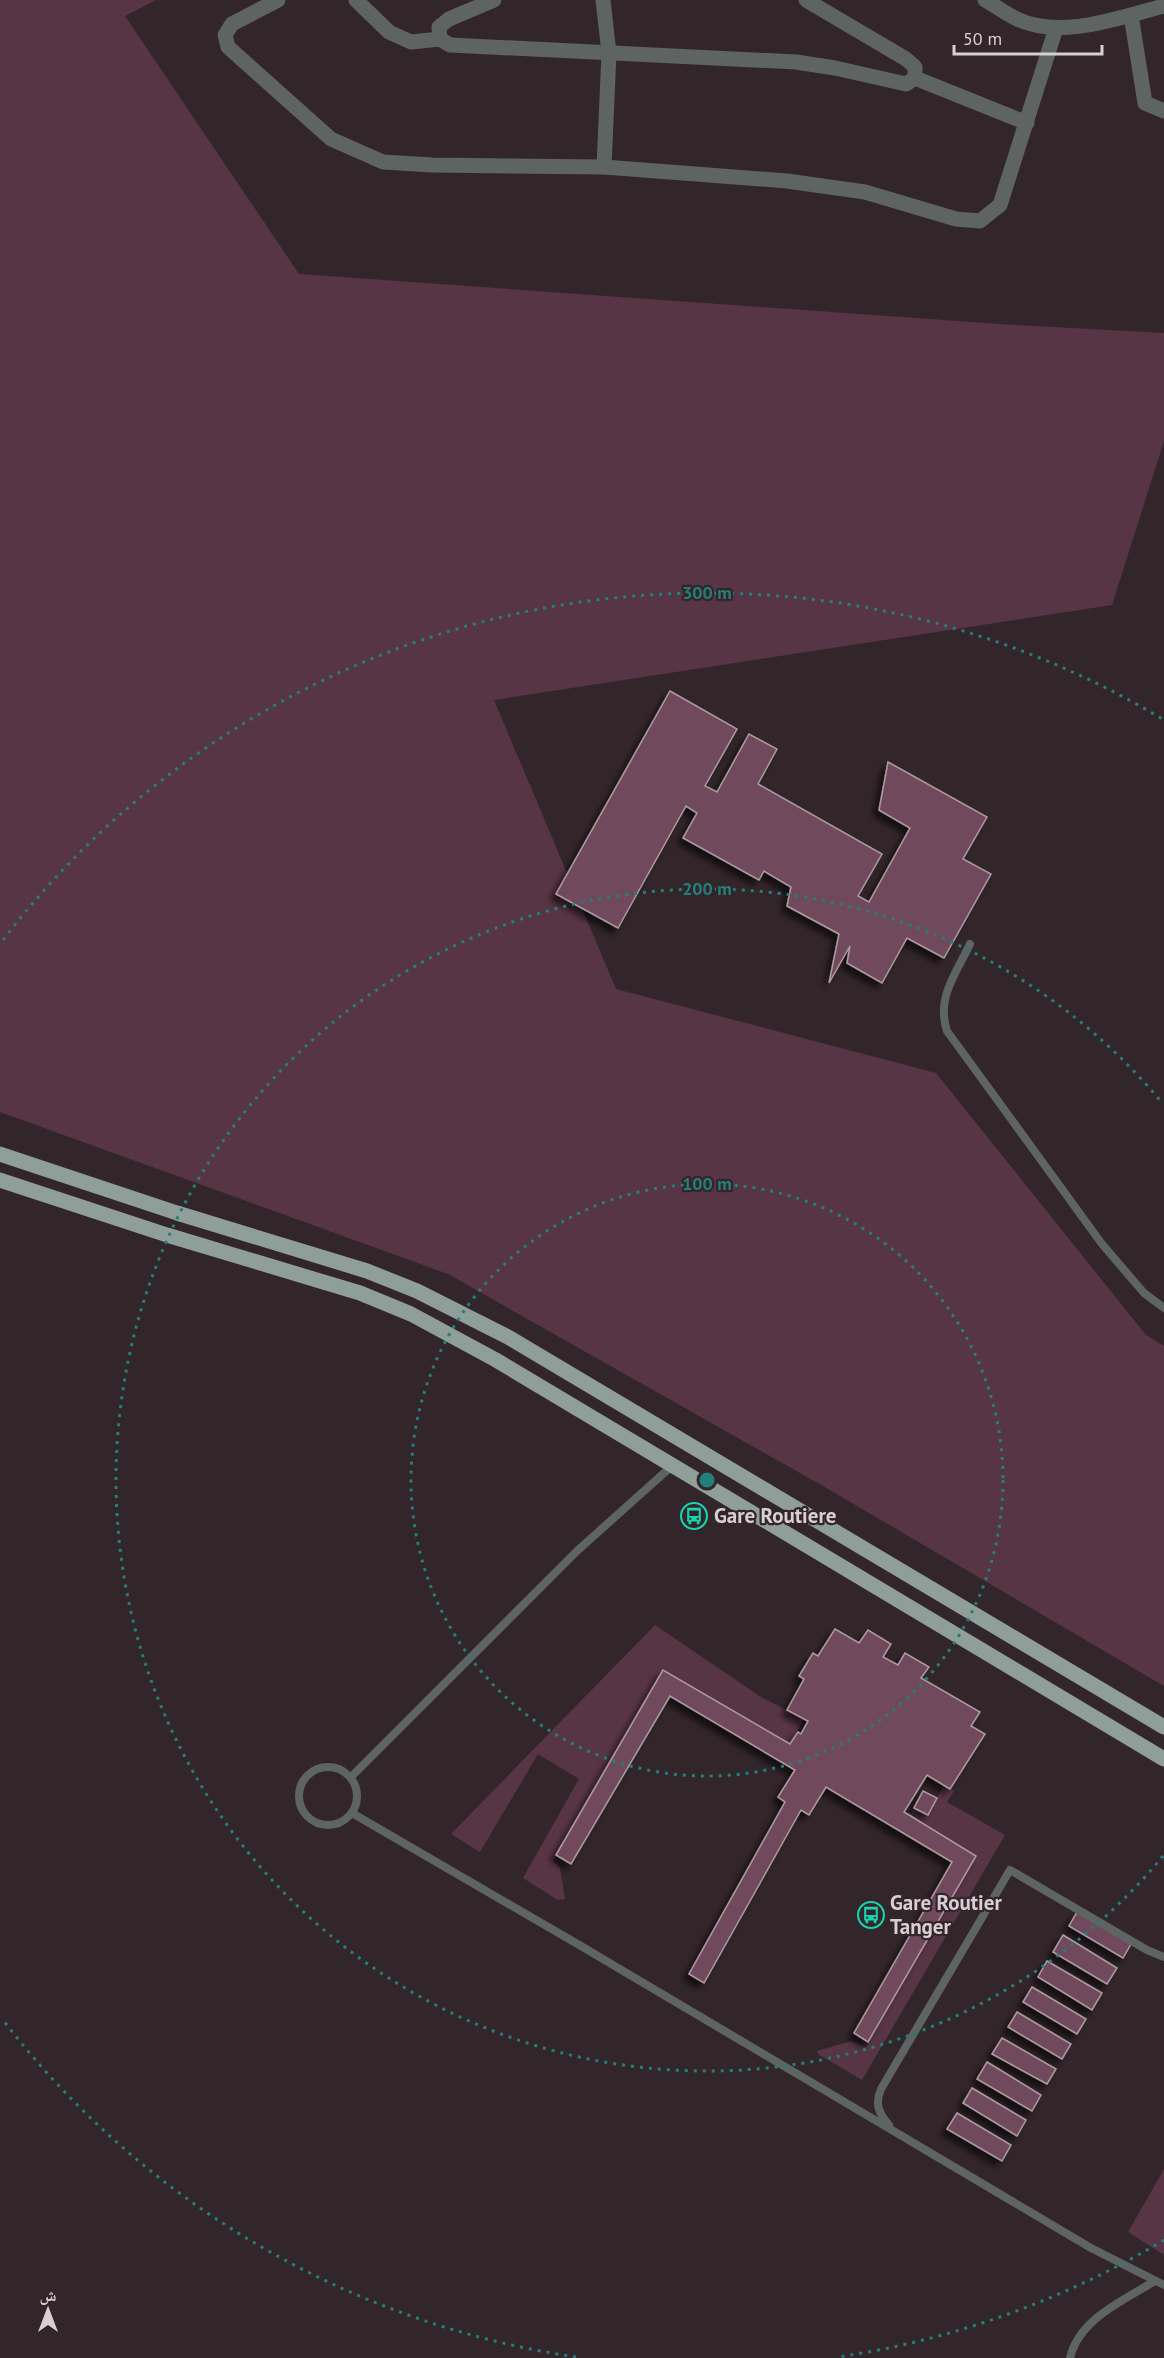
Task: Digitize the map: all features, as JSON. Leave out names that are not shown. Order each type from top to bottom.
[{"type":"main road","points":[[0,1154],[177,1213],[367,1271],[458,1311],[570,1373],[1164,1726]]},
{"type":"main road","points":[[0,1180],[167,1235],[360,1293],[411,1314],[496,1360],[1164,1759]]},
{"type":"street","points":[[278,0],[232,24],[225,35],[228,46],[332,139],[383,162],[432,165],[604,167],[787,181],[866,192],[956,219],[980,221],[1000,205],[1056,28]]},
{"type":"street","points":[[356,0],[389,32],[411,42],[440,39],[450,45],[796,62],[827,66],[906,84],[915,78]]},
{"type":"street","points":[[440,39],[439,27],[449,19],[494,0]]},
{"type":"street","points":[[603,0],[609,53],[604,167]]},
{"type":"street","points":[[806,0],[906,59],[915,67],[915,78]]},
{"type":"street","points":[[985,0],[1019,20],[1056,28],[1085,26],[1164,6]]},
{"type":"street","points":[[1131,15],[1145,103],[1164,111]]},
{"type":"street","points":[[915,78],[1026,123]]},
{"type":"lane","points":[[970,944],[944,998],[942,1008],[947,1031],[1102,1244],[1144,1293],[1164,1308]]},
{"type":"lane","points":[[351,1777],[577,1551],[673,1465]]},
{"type":"lane","points":[[326,1766],[344,1771],[351,1777],[358,1793],[357,1805],[352,1813],[337,1824],[318,1824],[303,1811],[298,1792],[308,1775],[326,1766]]},
{"type":"lane","points":[[352,1813],[1091,2248],[1164,2285]]},
{"type":"lane","points":[[895,2131],[879,2112],[877,2104],[881,2089],[1010,1870],[1164,1957]]},
{"type":"lane","points":[[1070,2358],[1073,2346],[1093,2320],[1155,2281]]},
{"type":"shaded area","points":[[0,0],[156,0],[125,16],[299,274],[1014,325],[1164,333],[1164,441],[1112,605],[494,700],[616,989],[936,1073],[1146,1335],[1164,1346],[1164,1686],[823,1486],[448,1274],[0,1112]]},
{"type":"shaded area","points":[[655,1625],[761,1697],[804,1719],[790,1744],[663,1670],[553,1861],[560,1868],[565,1899],[558,1900],[523,1878],[579,1779],[538,1754],[480,1852],[451,1834]]},
{"type":"shaded area","points":[[944,1785],[954,1791],[947,1802],[1005,1835],[862,2080],[818,2054],[817,2051],[851,2041],[866,2047],[976,1856],[910,1816],[914,1808],[928,1814]]},
{"type":"shaded area","points":[[1164,2169],[1164,2255],[1128,2232]]},
{"type":"building","points":[[670,691],[737,729],[705,786],[717,792],[749,734],[777,749],[758,784],[882,854],[858,896],[869,902],[910,828],[879,810],[888,762],[987,817],[963,859],[991,874],[944,958],[907,938],[882,983],[847,963],[850,946],[829,983],[839,934],[787,906],[791,887],[764,871],[759,880],[683,838],[697,813],[686,806],[618,928],[556,894]]},
{"type":"building","points":[[835,1629],[859,1643],[868,1630],[891,1644],[883,1657],[898,1665],[905,1653],[929,1667],[921,1678],[980,1712],[971,1726],[985,1734],[950,1789],[927,1775],[904,1812],[976,1856],[868,2042],[854,2033],[952,1862],[826,1787],[809,1815],[801,1810],[704,1983],[689,1974],[785,1802],[778,1797],[795,1770],[670,1696],[571,1864],[556,1855],[663,1670],[790,1744],[798,1732],[801,1734],[808,1721],[787,1710],[804,1679],[799,1676],[813,1653],[818,1656]]},
{"type":"building","points":[[923,1791],[937,1798],[928,1815],[914,1808]]},
{"type":"building","points":[[1077,1912],[1131,1944],[1123,1958],[1069,1926]]},
{"type":"building","points":[[1063,1935],[1117,1968],[1107,1984],[1053,1952]]},
{"type":"building","points":[[1047,1961],[1102,1993],[1092,2010],[1038,1977]]},
{"type":"building","points":[[1032,1987],[1086,2019],[1077,2034],[1023,2002]]},
{"type":"building","points":[[1017,2012],[1071,2044],[1062,2059],[1008,2027]]},
{"type":"building","points":[[1002,2038],[1056,2069],[1047,2084],[992,2054]]},
{"type":"building","points":[[987,2062],[1041,2095],[1032,2111],[977,2079]]},
{"type":"building","points":[[972,2088],[1026,2120],[1017,2136],[963,2103]]},
{"type":"building","points":[[957,2113],[1011,2145],[1002,2161],[947,2129]]},
{"type":"place","name":"Gare Routiere","points":[[694,1516]]},
{"type":"place","name":"Gare Routier Tanger","points":[[871,1915]]}]
